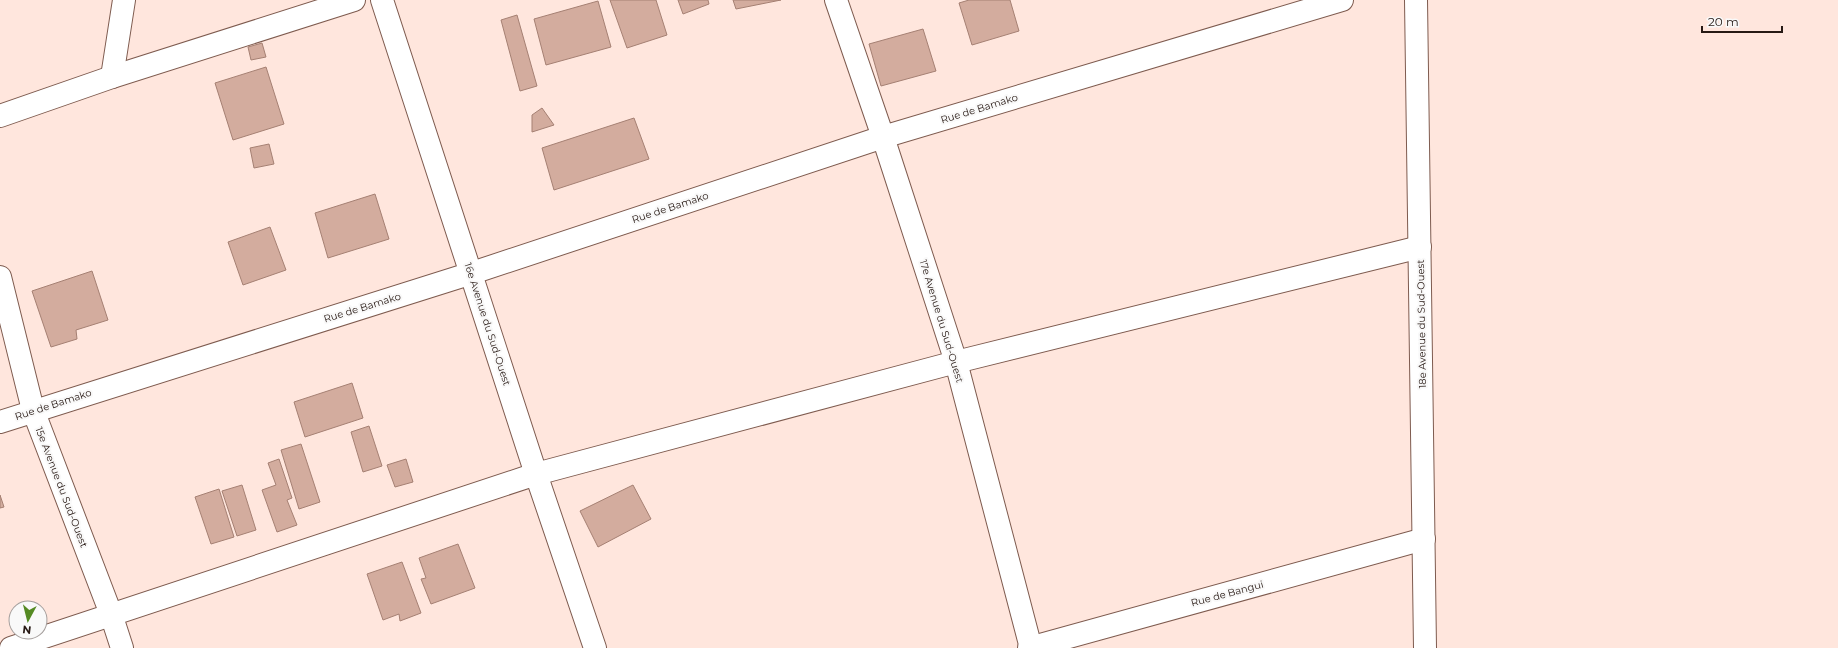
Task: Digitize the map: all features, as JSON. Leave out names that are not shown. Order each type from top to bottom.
[{"type":"street","points":[[112,76],[124,0]]},
{"type":"street","points":[[0,116],[112,76],[354,0]]},
{"type":"street","name":"16e Avenue du Sud-Ouest","points":[[382,0],[472,273],[536,474],[595,648]]},
{"type":"street","name":"17e Avenue du Sud-Ouest","points":[[836,0],[883,137],[956,362],[1031,648]]},
{"type":"street","name":"Rue de Bamako","points":[[0,422],[33,410],[472,273],[883,137],[1291,7],[1342,0]]},
{"type":"street","name":"18e Avenue du Sud-Ouest","points":[[1416,0],[1425,648]]},
{"type":"street","points":[[11,648],[536,474],[956,362],[1420,247]]},
{"type":"street","name":"15e Avenue du Sud-Ouest","points":[[0,277],[33,410],[111,614],[122,648]]},
{"type":"street","name":"Rue de Bangui","points":[[1031,648],[1424,538]]},
{"type":"building","points":[[610,0],[656,0],[667,35],[627,48]]},
{"type":"building","points":[[678,0],[708,0],[709,4],[683,14]]},
{"type":"building","points":[[733,0],[781,0],[736,9]]},
{"type":"building","points":[[969,0],[1010,0],[1019,31],[972,45],[959,3]]},
{"type":"building","points":[[598,1],[611,47],[546,65],[534,19]]},
{"type":"building","points":[[517,15],[537,86],[520,91],[501,20]]},
{"type":"building","points":[[923,29],[936,71],[881,86],[869,44]]},
{"type":"building","points":[[262,43],[266,57],[251,60],[248,47]]},
{"type":"building","points":[[266,67],[284,124],[233,140],[215,83]]},
{"type":"building","points":[[542,108],[554,125],[532,132],[532,115]]},
{"type":"building","points":[[634,118],[649,159],[554,190],[542,148]]},
{"type":"building","points":[[269,144],[274,164],[254,168],[250,148]]},
{"type":"building","points":[[375,194],[389,239],[328,258],[315,213]]},
{"type":"building","points":[[270,227],[286,270],[243,285],[228,242]]},
{"type":"building","points":[[92,271],[108,320],[76,330],[77,339],[51,347],[32,291]]},
{"type":"building","points":[[352,383],[363,418],[305,437],[294,402]]},
{"type":"building","points":[[369,426],[382,466],[363,472],[351,432]]},
{"type":"building","points":[[301,444],[320,502],[299,509],[281,450]]},
{"type":"building","points":[[279,459],[292,498],[287,500],[297,525],[277,532],[262,490],[276,485],[268,463]]},
{"type":"building","points":[[406,459],[413,482],[395,487],[387,465]]},
{"type":"building","points":[[242,485],[256,530],[237,536],[222,491]]},
{"type":"building","points":[[633,485],[651,519],[598,547],[580,511]]},
{"type":"building","points":[[219,489],[234,537],[211,544],[195,497]]},
{"type":"building","points":[[0,495],[4,507],[0,508]]},
{"type":"building","points":[[458,544],[475,588],[431,604],[421,579],[426,578],[419,558]]},
{"type":"building","points":[[402,562],[421,613],[400,621],[399,614],[383,620],[367,574]]}]
